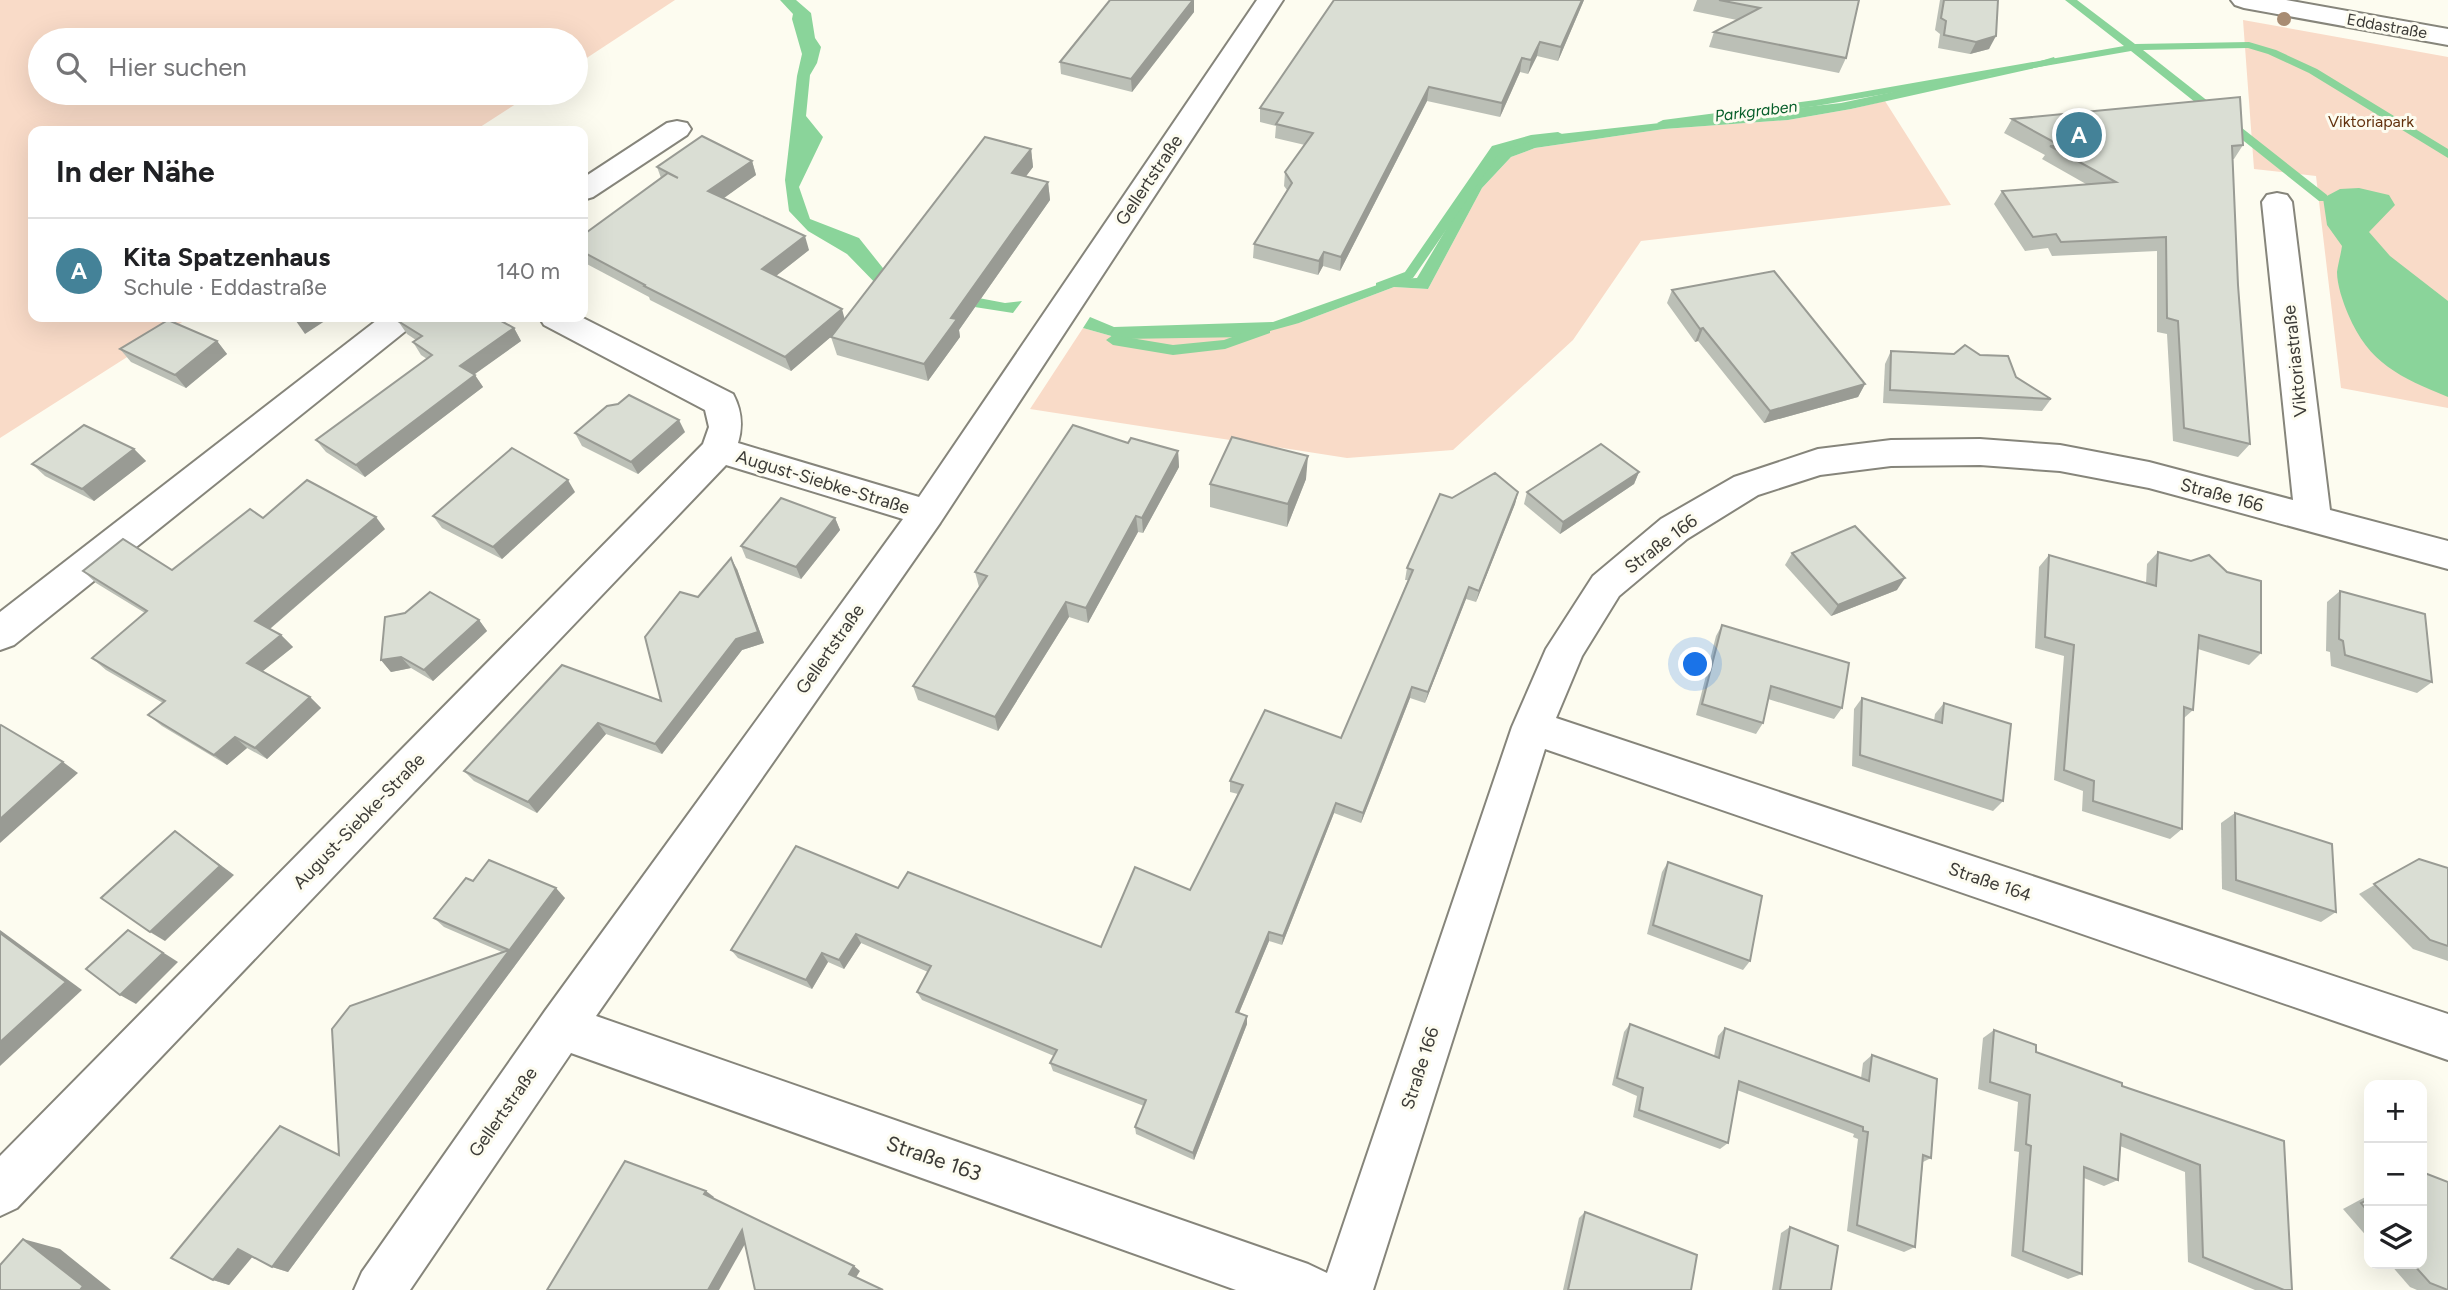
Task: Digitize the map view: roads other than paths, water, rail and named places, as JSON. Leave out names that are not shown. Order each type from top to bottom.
[{"type":"street","name":"Gellertstraße","points":[[380,1290],[561,1027],[927,513],[1270,0]]},
{"type":"street","name":"Eddastraße","points":[[2244,0],[2448,37]]},
{"type":"street","points":[[588,188],[677,129]]},
{"type":"street","name":"Viktoriastraße","points":[[2277,202],[2313,520]]},
{"type":"street","points":[[0,634],[396,322]]},
{"type":"street","name":"August-Siebke-Straße","points":[[0,1191],[719,450],[726,427],[720,403],[565,322]]},
{"type":"street","name":"August-Siebke-Straße","points":[[719,450],[927,513]]},
{"type":"street","name":"Straße 166","points":[[1347,1290],[1532,727],[1565,649],[1606,586],[1674,529],[1746,486],[1818,462],[1891,453],[1980,452],[2060,458],[2149,475],[2448,555]]},
{"type":"street","name":"Straße 164","points":[[1532,727],[2448,1037]]},
{"type":"street","name":"Straße 163","points":[[561,1027],[1308,1290]]},
{"type":"waterway","points":[[2070,0],[2133,47]]},
{"type":"waterway","name":"Parkgraben","points":[[2133,47],[2249,45],[2272,52],[2313,71],[2448,154]]},
{"type":"waterway","name":"Parkgraben","points":[[1663,123],[1816,103],[2133,47]]},
{"type":"waterway","points":[[2133,47],[2323,198]]},
{"type":"waterway","name":"Parkgraben","points":[[1381,286],[1409,275],[1496,149],[1531,138],[1558,135]]},
{"type":"waterway","name":"Parkgraben","points":[[1113,340],[1173,350],[1225,344],[1265,330]]},
{"type":"place","name":"Kita Spatzenhaus","points":[[2079,135]]},
{"type":"park label","name":"Viktoriapark","points":[[2371,121]]}]
